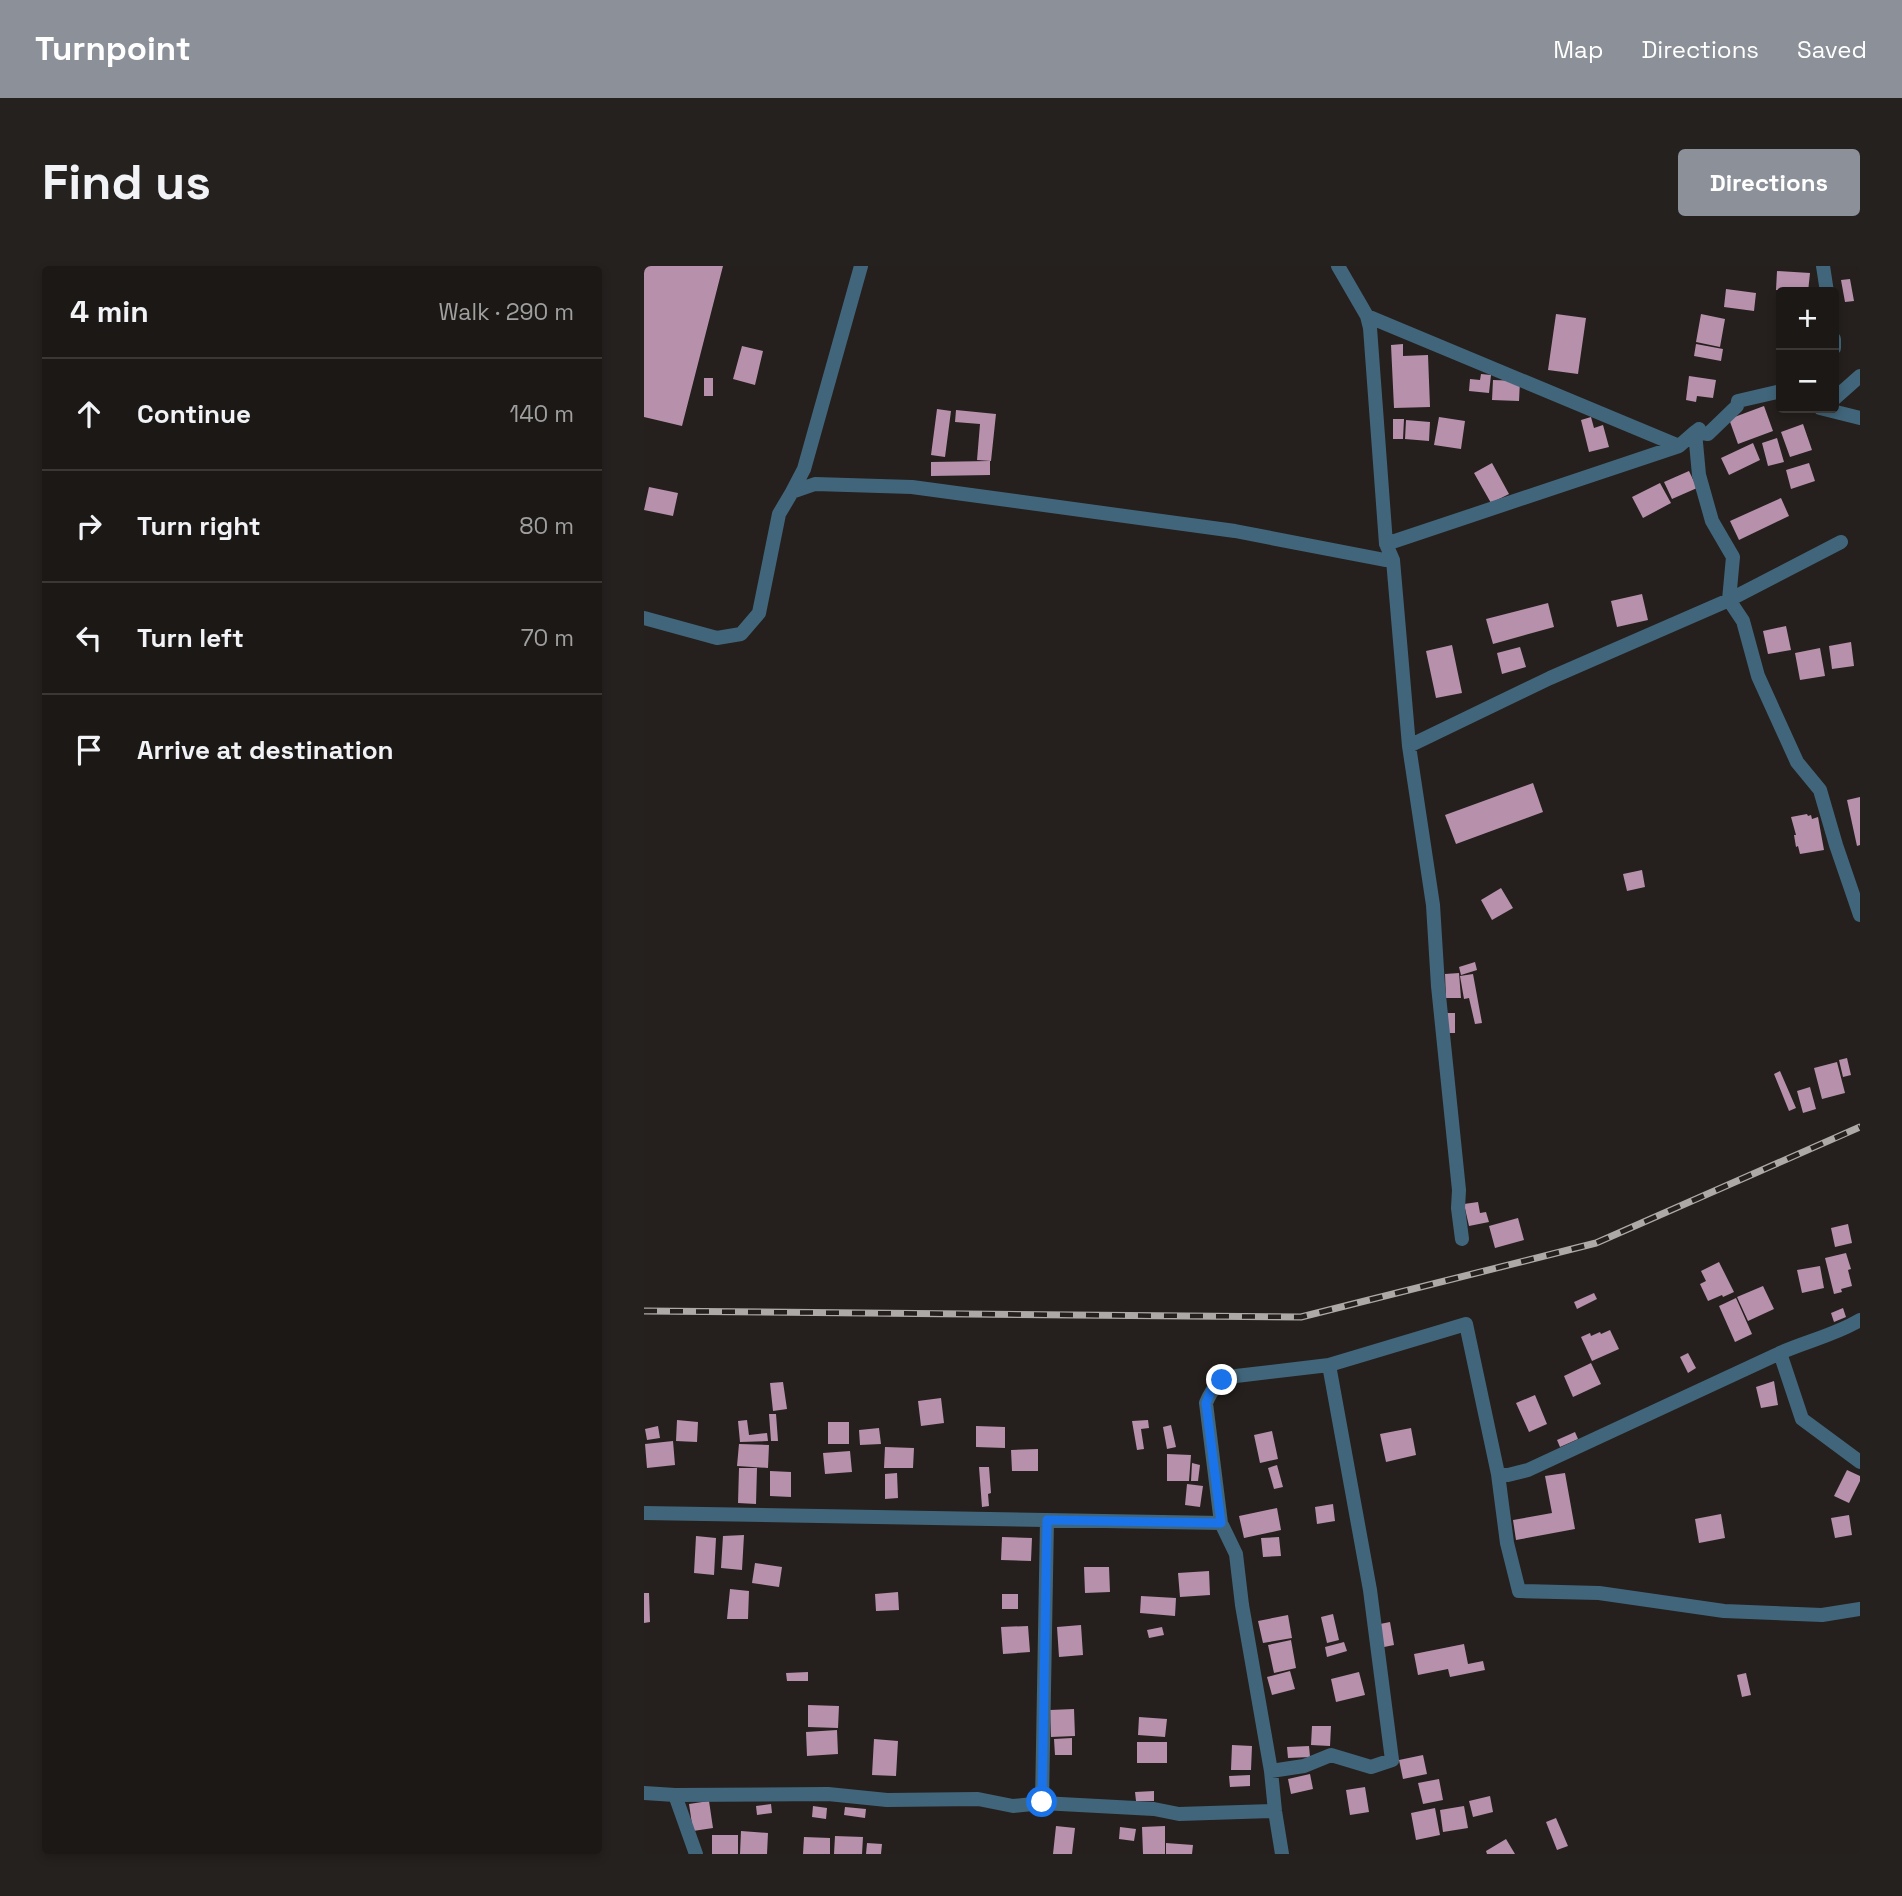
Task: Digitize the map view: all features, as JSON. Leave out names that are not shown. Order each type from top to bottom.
[{"type":"street","points":[[644,618],[717,638],[741,634],[758,613],[779,514],[804,469],[861,266]]},
{"type":"street","points":[[1338,266],[1367,316],[1386,544],[1393,560],[1409,746],[1433,905],[1462,1240]]},
{"type":"street","points":[[1824,266],[1826,287]]},
{"type":"street","points":[[1367,316],[1679,446]]},
{"type":"street","points":[[1839,394],[1860,376]]},
{"type":"street","points":[[1386,544],[1679,446],[1695,432],[1708,434],[1737,406],[1738,401],[1776,392]]},
{"type":"street","points":[[1839,411],[1860,418]]},
{"type":"street","points":[[1695,432],[1699,475],[1712,521],[1733,557],[1729,600],[1743,621],[1758,676],[1797,762],[1820,790],[1860,915]]},
{"type":"street","points":[[792,492],[815,484],[912,487],[1235,531],[1393,560]]},
{"type":"street","points":[[1409,746],[1550,678],[1729,600],[1841,542]]},
{"type":"street","points":[[1498,1474],[1508,1475],[1528,1470],[1780,1353],[1825,1337],[1860,1320]]},
{"type":"street","points":[[1282,1854],[1236,1554],[1221,1523],[1206,1403],[1212,1388],[1222,1380],[1236,1376],[1329,1366],[1466,1324],[1498,1474],[1507,1543],[1519,1591],[1599,1593],[1724,1611],[1822,1615],[1860,1609]]},
{"type":"street","points":[[1780,1353],[1802,1419],[1860,1462]]},
{"type":"street","points":[[1271,1771],[1304,1766],[1331,1755],[1371,1767],[1392,1760],[1370,1590],[1329,1366]]},
{"type":"street","points":[[644,1513],[1221,1523]]},
{"type":"street","points":[[1042,1802],[1047,1520]]},
{"type":"street","points":[[644,1793],[828,1794],[887,1800],[978,1799],[1013,1806],[1042,1802],[1154,1809],[1180,1814],[1275,1811]]},
{"type":"street","points":[[676,1795],[696,1854]]},
{"type":"building","points":[[644,266],[723,266],[682,426],[644,417]]},
{"type":"building","points":[[1777,271],[1810,273],[1809,287],[1776,287]]},
{"type":"building","points":[[1850,279],[1854,301],[1845,302],[1841,280]]},
{"type":"building","points":[[1726,289],[1756,293],[1754,311],[1724,307]]},
{"type":"building","points":[[1556,314],[1586,318],[1578,374],[1548,370]]},
{"type":"building","points":[[1701,314],[1725,319],[1720,347],[1696,342]]},
{"type":"building","points":[[1403,344],[1403,356],[1428,355],[1430,407],[1394,408],[1391,345]]},
{"type":"building","points":[[1696,344],[1723,349],[1721,361],[1694,356]]},
{"type":"building","points":[[742,346],[763,351],[755,385],[733,379]]},
{"type":"building","points":[[1481,374],[1491,375],[1489,393],[1469,391],[1470,379],[1480,380]]},
{"type":"building","points":[[1689,376],[1716,380],[1713,398],[1697,396],[1696,402],[1686,400]]},
{"type":"building","points":[[704,378],[713,378],[713,396],[704,396]]},
{"type":"building","points":[[1493,380],[1520,381],[1519,401],[1492,400]]},
{"type":"building","points":[[1764,406],[1773,431],[1738,444],[1729,419]]},
{"type":"building","points":[[937,409],[951,411],[945,457],[931,455]]},
{"type":"building","points":[[956,410],[996,414],[991,461],[977,460],[980,424],[955,422]]},
{"type":"building","points":[[1439,417],[1465,421],[1461,449],[1434,445]]},
{"type":"building","points":[[1591,417],[1594,428],[1603,425],[1609,447],[1589,452],[1581,420]]},
{"type":"building","points":[[1393,419],[1404,419],[1403,439],[1393,439]]},
{"type":"building","points":[[1406,420],[1430,422],[1429,441],[1405,439]]},
{"type":"building","points":[[1803,424],[1812,450],[1790,457],[1781,432]]},
{"type":"building","points":[[1777,438],[1784,462],[1768,466],[1762,443]]},
{"type":"building","points":[[1753,443],[1760,460],[1729,475],[1721,458]]},
{"type":"building","points":[[990,461],[990,475],[931,476],[931,462]]},
{"type":"building","points":[[1492,463],[1509,494],[1491,503],[1474,473]]},
{"type":"building","points":[[1809,463],[1815,481],[1791,489],[1786,470]]},
{"type":"building","points":[[1689,471],[1697,488],[1672,499],[1664,482]]},
{"type":"building","points":[[1660,483],[1671,503],[1643,518],[1632,497]]},
{"type":"building","points":[[649,487],[678,493],[673,516],[644,510]]},
{"type":"building","points":[[1781,498],[1789,516],[1739,540],[1730,521]]},
{"type":"building","points":[[1642,594],[1648,620],[1617,627],[1611,601]]},
{"type":"building","points":[[1548,603],[1554,627],[1493,644],[1486,619]]},
{"type":"building","points":[[1786,626],[1791,650],[1768,654],[1763,631]]},
{"type":"building","points":[[1851,642],[1854,666],[1832,669],[1829,646]]},
{"type":"building","points":[[1452,645],[1462,693],[1436,698],[1426,651]]},
{"type":"building","points":[[1520,647],[1526,667],[1502,674],[1497,653]]},
{"type":"building","points":[[1820,648],[1825,676],[1800,680],[1795,653]]},
{"type":"building","points":[[1533,783],[1543,812],[1456,844],[1445,815]]},
{"type":"building","points":[[1860,797],[1860,845],[1857,846],[1847,800]]},
{"type":"building","points":[[1811,815],[1812,819],[1818,817],[1824,850],[1800,854],[1798,846],[1796,847],[1791,817]]},
{"type":"building","points":[[1642,870],[1645,887],[1627,891],[1623,874]]},
{"type":"building","points":[[1501,888],[1513,908],[1492,920],[1481,900]]},
{"type":"building","points":[[1475,962],[1477,970],[1461,975],[1459,967]]},
{"type":"building","points":[[1459,973],[1461,998],[1446,998],[1445,974]]},
{"type":"building","points":[[1473,974],[1482,1023],[1475,1024],[1469,998],[1464,999],[1460,976]]},
{"type":"building","points":[[1445,1013],[1455,1013],[1455,1033],[1445,1033]]},
{"type":"building","points":[[1847,1058],[1851,1075],[1843,1077],[1839,1060]]},
{"type":"building","points":[[1837,1062],[1845,1093],[1822,1099],[1814,1068]]},
{"type":"building","points":[[1780,1071],[1796,1108],[1789,1111],[1774,1074]]},
{"type":"building","points":[[1810,1087],[1816,1109],[1803,1113],[1797,1091]]},
{"type":"building","points":[[1478,1202],[1480,1213],[1486,1212],[1489,1222],[1469,1226],[1464,1204]]},
{"type":"building","points":[[1518,1218],[1524,1240],[1495,1248],[1489,1226]]},
{"type":"building","points":[[1848,1224],[1852,1243],[1835,1247],[1831,1228]]},
{"type":"building","points":[[1846,1253],[1852,1286],[1834,1294],[1825,1258]]},
{"type":"building","points":[[1719,1262],[1734,1292],[1708,1301],[1700,1284],[1706,1281],[1701,1271]]},
{"type":"building","points":[[1820,1266],[1824,1288],[1802,1293],[1797,1270]]},
{"type":"building","points":[[1763,1286],[1774,1309],[1748,1321],[1737,1297]]},
{"type":"building","points":[[1594,1293],[1597,1299],[1577,1309],[1574,1302]]},
{"type":"building","points":[[1736,1298],[1752,1334],[1735,1342],[1719,1306]]},
{"type":"building","points":[[1843,1308],[1846,1317],[1834,1322],[1831,1313]]},
{"type":"building","points":[[1610,1330],[1619,1349],[1592,1361],[1581,1337]]},
{"type":"building","points":[[1688,1353],[1696,1368],[1688,1373],[1680,1357]]},
{"type":"building","points":[[1591,1363],[1601,1384],[1573,1397],[1564,1376]]},
{"type":"building","points":[[1774,1381],[1778,1405],[1761,1408],[1756,1387]]},
{"type":"building","points":[[783,1382],[787,1409],[773,1411],[770,1383]]},
{"type":"building","points":[[1535,1395],[1547,1424],[1529,1432],[1516,1403]]},
{"type":"building","points":[[941,1398],[944,1423],[921,1426],[918,1401]]},
{"type":"building","points":[[769,1414],[776,1414],[778,1441],[771,1441]]},
{"type":"building","points":[[677,1420],[698,1422],[697,1442],[676,1441]]},
{"type":"building","points":[[747,1420],[749,1435],[767,1433],[768,1441],[740,1442],[738,1421]]},
{"type":"building","points":[[1148,1420],[1149,1428],[1141,1429],[1144,1449],[1137,1450],[1132,1421]]},
{"type":"building","points":[[828,1422],[849,1422],[849,1444],[828,1444]]},
{"type":"building","points":[[1171,1425],[1176,1447],[1167,1449],[1163,1427]]},
{"type":"building","points":[[658,1426],[660,1438],[647,1440],[645,1429]]},
{"type":"building","points":[[976,1426],[1005,1427],[1005,1448],[976,1447]]},
{"type":"building","points":[[879,1428],[881,1444],[860,1445],[859,1430]]},
{"type":"building","points":[[1411,1428],[1416,1455],[1386,1462],[1380,1434]]},
{"type":"building","points":[[1272,1431],[1278,1459],[1260,1463],[1254,1435]]},
{"type":"building","points":[[1575,1432],[1578,1439],[1560,1447],[1557,1440]]},
{"type":"building","points":[[673,1441],[675,1465],[647,1468],[645,1444]]},
{"type":"building","points":[[739,1444],[769,1445],[768,1468],[737,1466]]},
{"type":"building","points":[[885,1447],[914,1448],[913,1468],[884,1468]]},
{"type":"building","points":[[1038,1449],[1038,1471],[1012,1471],[1011,1450]]},
{"type":"building","points":[[850,1451],[852,1472],[825,1474],[823,1453]]},
{"type":"building","points":[[1167,1454],[1191,1455],[1189,1481],[1167,1481]]},
{"type":"building","points":[[1192,1463],[1200,1465],[1198,1481],[1191,1481]]},
{"type":"building","points":[[1277,1465],[1283,1487],[1274,1489],[1268,1468]]},
{"type":"building","points":[[979,1467],[989,1467],[989,1506],[982,1507]]},
{"type":"building","points":[[739,1468],[757,1468],[756,1504],[738,1503]]},
{"type":"building","points":[[1847,1470],[1860,1476],[1849,1503],[1834,1496]]},
{"type":"building","points":[[770,1471],[791,1472],[791,1497],[770,1496]]},
{"type":"building","points":[[897,1473],[898,1498],[885,1499],[885,1474]]},
{"type":"building","points":[[1565,1473],[1575,1529],[1516,1540],[1513,1520],[1552,1513],[1545,1476]]},
{"type":"building","points":[[1187,1484],[1203,1486],[1200,1507],[1185,1505]]},
{"type":"building","points":[[1333,1504],[1335,1521],[1317,1524],[1315,1507]]},
{"type":"building","points":[[1277,1508],[1281,1530],[1244,1538],[1239,1516]]},
{"type":"building","points":[[1721,1514],[1725,1538],[1699,1543],[1695,1519]]},
{"type":"building","points":[[1849,1515],[1852,1535],[1835,1538],[1831,1518]]},
{"type":"building","points":[[744,1535],[742,1570],[721,1568],[723,1536]]},
{"type":"building","points":[[696,1536],[716,1538],[714,1575],[694,1573]]},
{"type":"building","points":[[1002,1537],[1032,1538],[1031,1561],[1001,1560]]},
{"type":"building","points":[[1279,1537],[1281,1556],[1263,1557],[1261,1538]]},
{"type":"building","points":[[755,1563],[782,1567],[779,1587],[752,1583]]},
{"type":"building","points":[[1084,1567],[1109,1567],[1110,1592],[1085,1593]]},
{"type":"building","points":[[1209,1571],[1210,1595],[1180,1597],[1178,1573]]},
{"type":"building","points":[[730,1589],[749,1591],[748,1619],[727,1619]]},
{"type":"building","points":[[898,1592],[899,1610],[876,1611],[875,1594]]},
{"type":"building","points":[[644,1593],[649,1593],[650,1622],[644,1623]]},
{"type":"building","points":[[1002,1594],[1018,1594],[1018,1609],[1002,1609]]},
{"type":"building","points":[[1141,1596],[1176,1598],[1175,1616],[1140,1613]]},
{"type":"building","points":[[1333,1614],[1339,1640],[1327,1643],[1321,1617]]},
{"type":"building","points":[[1288,1615],[1292,1638],[1263,1643],[1258,1621]]},
{"type":"building","points":[[1390,1622],[1394,1645],[1384,1647],[1380,1624]]},
{"type":"building","points":[[1081,1625],[1083,1655],[1059,1657],[1057,1627]]},
{"type":"building","points":[[1028,1626],[1030,1652],[1003,1654],[1001,1627]]},
{"type":"building","points":[[1162,1627],[1164,1635],[1149,1638],[1147,1630]]},
{"type":"building","points":[[1291,1640],[1296,1668],[1274,1673],[1268,1645]]},
{"type":"building","points":[[1344,1642],[1347,1651],[1327,1657],[1325,1647]]},
{"type":"building","points":[[1464,1644],[1468,1664],[1483,1661],[1485,1670],[1450,1677],[1448,1669],[1418,1675],[1414,1654]]},
{"type":"building","points":[[1290,1671],[1295,1689],[1272,1695],[1267,1677]]},
{"type":"building","points":[[808,1672],[808,1681],[787,1681],[786,1673]]},
{"type":"building","points":[[1359,1672],[1365,1695],[1336,1702],[1331,1679]]},
{"type":"building","points":[[1746,1673],[1751,1695],[1742,1697],[1737,1675]]},
{"type":"building","points":[[808,1705],[839,1706],[838,1728],[808,1727]]},
{"type":"building","points":[[1074,1709],[1075,1736],[1051,1737],[1050,1710]]},
{"type":"building","points":[[1139,1717],[1167,1719],[1165,1737],[1138,1735]]},
{"type":"building","points":[[1312,1726],[1331,1726],[1330,1746],[1311,1745]]},
{"type":"building","points":[[837,1730],[838,1754],[807,1756],[806,1732]]},
{"type":"building","points":[[1072,1738],[1072,1755],[1055,1755],[1054,1739]]},
{"type":"building","points":[[874,1739],[898,1741],[896,1776],[872,1775]]},
{"type":"building","points":[[1137,1742],[1167,1742],[1167,1763],[1137,1763]]},
{"type":"building","points":[[1232,1745],[1252,1746],[1251,1770],[1231,1770]]},
{"type":"building","points":[[1309,1746],[1310,1757],[1288,1758],[1287,1747]]},
{"type":"building","points":[[1423,1755],[1427,1774],[1403,1779],[1399,1760]]},
{"type":"building","points":[[1310,1774],[1313,1789],[1291,1794],[1288,1779]]},
{"type":"building","points":[[1250,1775],[1250,1786],[1230,1787],[1229,1776]]},
{"type":"building","points":[[1439,1779],[1443,1800],[1423,1804],[1418,1783]]},
{"type":"building","points":[[1365,1787],[1369,1812],[1350,1815],[1346,1790]]},
{"type":"building","points":[[1154,1791],[1154,1801],[1136,1801],[1135,1792]]},
{"type":"building","points":[[1490,1796],[1493,1812],[1473,1817],[1469,1801]]},
{"type":"building","points":[[709,1801],[713,1828],[693,1831],[689,1804]]},
{"type":"building","points":[[771,1804],[772,1813],[757,1815],[756,1806]]},
{"type":"building","points":[[813,1806],[827,1808],[826,1819],[812,1817]]},
{"type":"building","points":[[1464,1806],[1468,1828],[1443,1832],[1440,1810]]},
{"type":"building","points":[[845,1807],[866,1809],[865,1818],[844,1815]]},
{"type":"building","points":[[1435,1808],[1440,1835],[1416,1840],[1411,1813]]},
{"type":"building","points":[[1556,1818],[1568,1846],[1557,1850],[1546,1822]]},
{"type":"building","points":[[1056,1826],[1075,1828],[1072,1854],[1053,1854]]},
{"type":"building","points":[[1165,1826],[1165,1854],[1143,1854],[1142,1827]]},
{"type":"building","points":[[1120,1827],[1136,1829],[1134,1841],[1119,1839]]},
{"type":"building","points":[[741,1831],[768,1833],[767,1854],[740,1854]]},
{"type":"building","points":[[712,1835],[738,1835],[738,1854],[712,1854]]},
{"type":"building","points":[[835,1836],[863,1837],[862,1854],[834,1854]]},
{"type":"building","points":[[804,1837],[830,1838],[830,1854],[803,1854]]},
{"type":"building","points":[[1506,1839],[1515,1854],[1487,1854],[1486,1851]]},
{"type":"building","points":[[867,1843],[882,1844],[881,1854],[866,1854]]},
{"type":"building","points":[[1166,1843],[1193,1845],[1192,1854],[1166,1854]]},
{"type":"railway","points":[[644,1311],[1301,1317],[1596,1243],[1860,1127]]},
{"type":"route","points":[[1042,1802],[1047,1520],[1221,1523],[1206,1403],[1212,1388],[1222,1380]]}]
